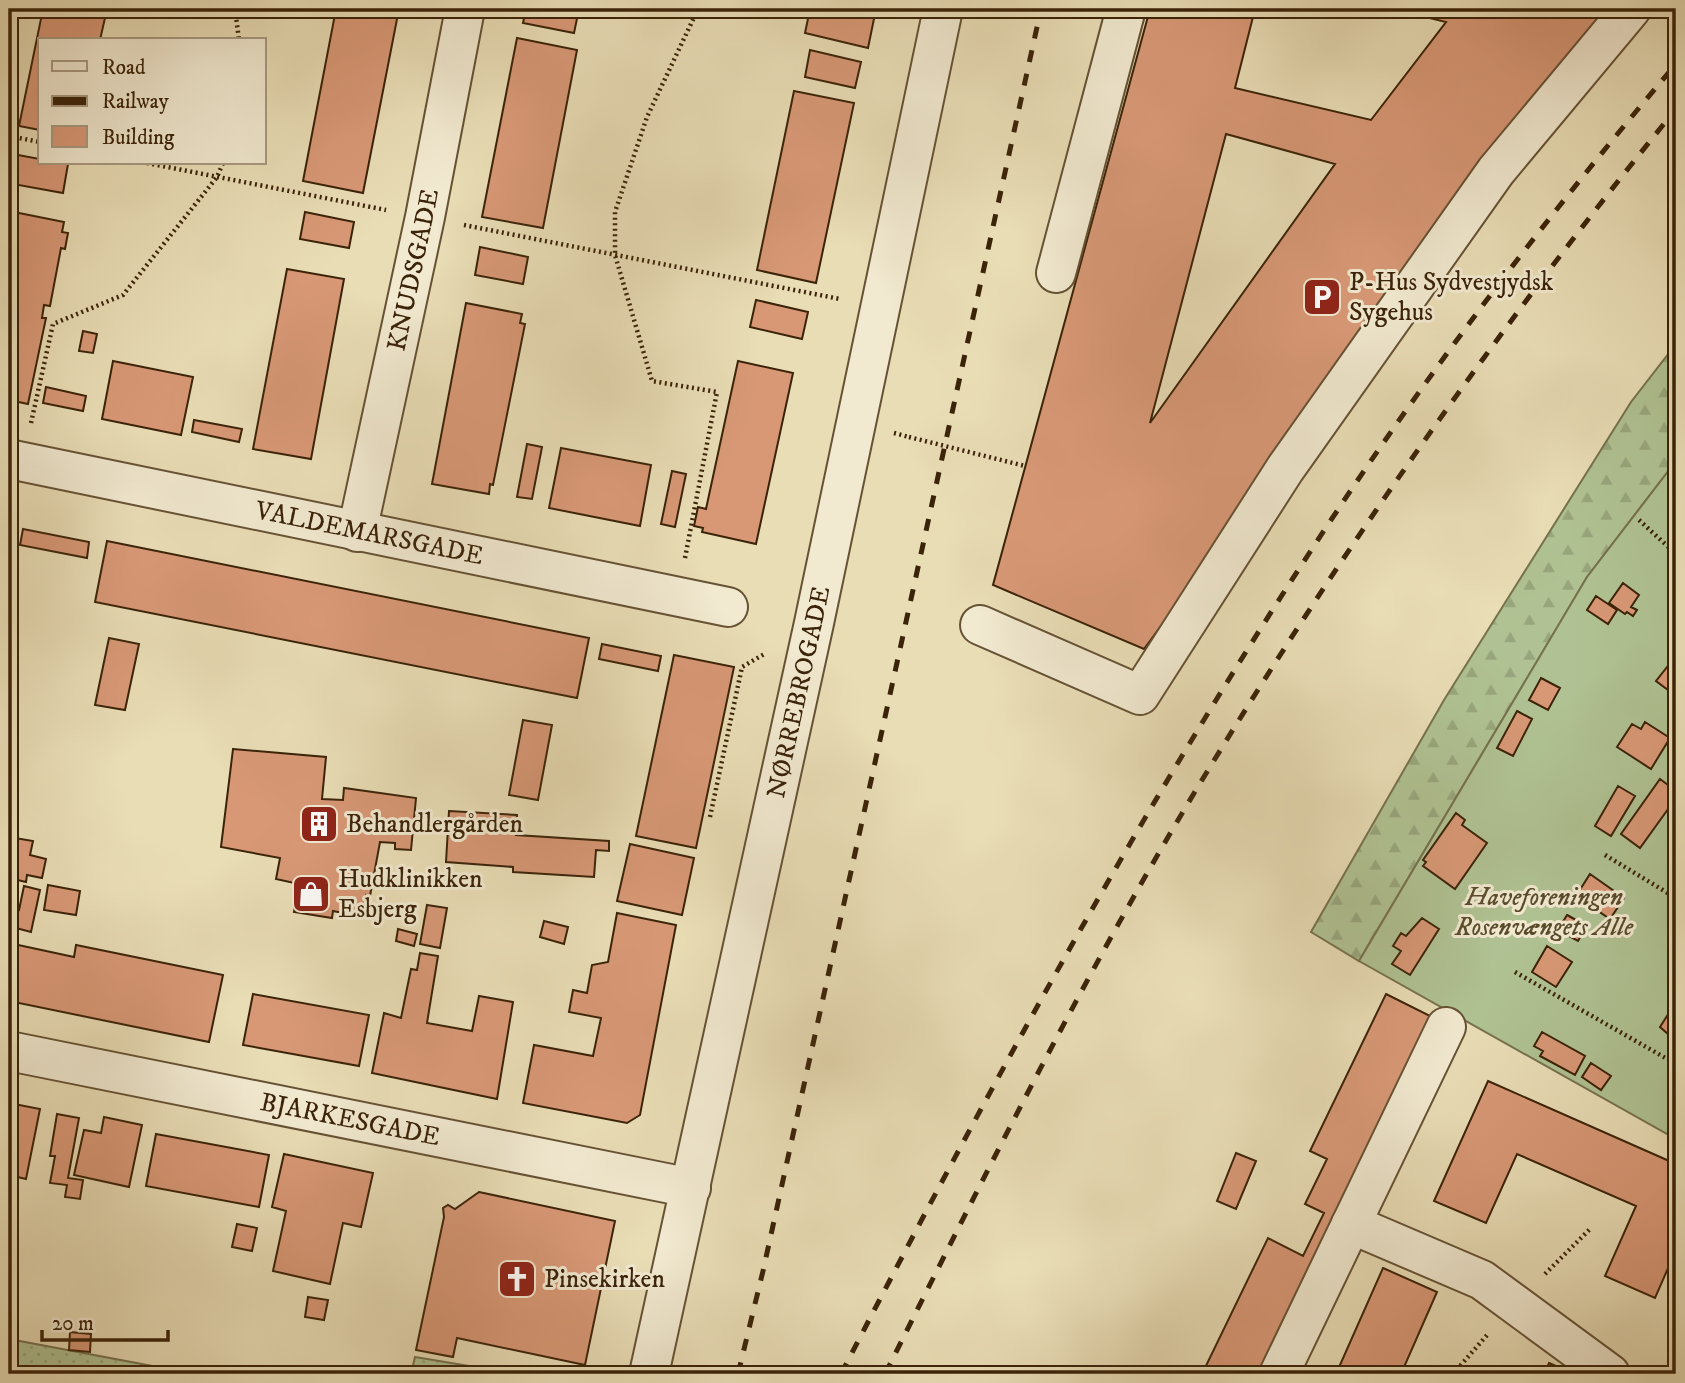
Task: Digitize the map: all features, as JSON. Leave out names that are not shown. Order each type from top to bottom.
[{"type":"street","name":"KNUDSGADE","points":[[357,532],[425,217],[465,9]]},
{"type":"street","name":"NØRREBROGADE","points":[[649,1374],[814,623],[943,9]]},
{"type":"street","points":[[1056,273],[1126,9]]},
{"type":"street","points":[[980,625],[1140,695],[1285,469],[1496,171],[1632,9]]},
{"type":"street","name":"VALDEMARSGADE","points":[[16,460],[728,607]]},
{"type":"street","points":[[1279,1374],[1446,1027]]},
{"type":"street","name":"BJARKESGADE","points":[[9,1051],[691,1188]]},
{"type":"street","points":[[1351,1224],[1482,1280],[1610,1374]]},
{"type":"path","points":[[235,9],[239,38]]},
{"type":"path","points":[[678,597],[717,392],[652,381],[615,255],[615,212],[643,128],[698,9]]},
{"type":"path","points":[[9,136],[38,142]]},
{"type":"path","points":[[152,164],[880,308]]},
{"type":"path","points":[[16,460],[53,324],[122,295],[218,177],[223,164]]},
{"type":"path","points":[[909,437],[1025,466]]},
{"type":"path","points":[[1639,520],[1676,554]]},
{"type":"path","points":[[710,817],[742,667],[814,623]]},
{"type":"path","points":[[1605,855],[1676,898]]},
{"type":"path","points":[[1515,972],[1676,1064]]},
{"type":"green space","points":[[1676,344],[1676,461],[1587,577],[1359,961],[1311,932],[1444,700],[1631,402]]},
{"type":"green space","name":"Haveforeningen Rosenvængets Alle","points":[[1676,461],[1676,1139],[1359,961],[1587,577]]},
{"type":"green space","points":[[9,1339],[195,1374],[9,1374]]},
{"type":"green space","points":[[415,1357],[518,1374],[411,1374]]},
{"type":"building","points":[[43,9],[107,9],[100,38],[38,38],[38,130],[19,126]]},
{"type":"building","points":[[336,9],[373,9],[398,14],[363,193],[303,181]]},
{"type":"building","points":[[526,9],[579,9],[574,33],[523,23]]},
{"type":"building","points":[[810,9],[876,9],[868,48],[805,33]]},
{"type":"building","name":"P-Hus Sydvestjydsk Sygehus","points":[[1150,9],[1255,9],[1235,88],[1371,120],[1446,22],[1393,9],[1628,9],[1496,171],[1144,649],[993,585]],"holes":[[[1226,134],[1335,164],[1150,423]]]},
{"type":"building","points":[[517,38],[577,50],[543,228],[482,217]]},
{"type":"building","points":[[810,50],[861,62],[855,88],[805,77]]},
{"type":"building","points":[[794,91],[854,103],[816,283],[757,270]]},
{"type":"building","points":[[18,155],[38,159],[38,164],[68,164],[63,193],[13,184]]},
{"type":"building","points":[[9,211],[64,222],[62,232],[68,233],[65,249],[61,248],[50,306],[44,305],[42,318],[46,318],[28,404],[9,400]]},
{"type":"building","points":[[305,212],[354,222],[349,248],[300,239]]},
{"type":"building","points":[[480,247],[528,257],[523,284],[475,275]]},
{"type":"building","points":[[287,269],[344,279],[311,459],[253,449]]},
{"type":"building","points":[[756,300],[808,312],[802,339],[750,327]]},
{"type":"building","points":[[466,303],[522,314],[520,323],[525,324],[489,494],[432,484]]},
{"type":"building","points":[[83,331],[97,334],[93,353],[79,351]]},
{"type":"building","points":[[113,361],[193,377],[181,435],[102,419]]},
{"type":"building","points":[[738,361],[793,373],[756,544],[702,532],[703,528],[694,526],[698,507],[706,509]]},
{"type":"building","points":[[46,387],[86,396],[83,411],[43,403]]},
{"type":"building","points":[[194,420],[242,429],[239,442],[192,432]]},
{"type":"building","points":[[527,444],[542,447],[532,499],[517,497]]},
{"type":"building","points":[[561,448],[651,465],[640,526],[549,508]]},
{"type":"building","points":[[672,471],[686,474],[675,527],[661,524]]},
{"type":"building","points":[[23,529],[89,542],[87,558],[20,545]]},
{"type":"building","points":[[107,541],[589,638],[577,698],[95,602]]},
{"type":"building","points":[[1623,583],[1639,595],[1631,607],[1637,610],[1633,616],[1609,603]]},
{"type":"building","points":[[1596,596],[1617,610],[1608,624],[1587,610]]},
{"type":"building","points":[[109,638],[139,644],[125,710],[95,705]]},
{"type":"building","points":[[602,644],[661,656],[658,671],[599,659]]},
{"type":"building","points":[[674,655],[734,667],[696,848],[636,836]]},
{"type":"building","points":[[1676,658],[1676,696],[1656,681]]},
{"type":"building","points":[[1541,678],[1560,688],[1548,710],[1529,700]]},
{"type":"building","points":[[1517,711],[1532,719],[1513,756],[1497,748]]},
{"type":"building","points":[[523,720],[552,725],[538,800],[509,795]]},
{"type":"building","points":[[1645,722],[1670,738],[1651,769],[1617,747],[1632,724],[1641,729]]},
{"type":"building","name":"Behandlergården","points":[[233,749],[326,757],[322,799],[343,800],[344,788],[416,798],[411,850],[395,849],[395,843],[380,842],[370,896],[366,895],[362,917],[333,911],[332,918],[294,912],[299,884],[276,879],[280,858],[221,847]]},
{"type":"building","points":[[1660,779],[1676,791],[1676,798],[1640,848],[1621,834]]},
{"type":"building","points":[[1618,786],[1635,796],[1611,836],[1595,826]]},
{"type":"building","points":[[449,811],[517,815],[516,835],[609,841],[609,851],[596,850],[594,877],[513,872],[513,867],[446,862]]},
{"type":"building","points":[[1456,813],[1465,820],[1462,825],[1487,843],[1455,889],[1423,866],[1426,862],[1423,860]]},
{"type":"building","points":[[9,837],[33,841],[30,855],[46,859],[42,878],[27,875],[26,882],[9,878]]},
{"type":"building","points":[[630,844],[694,858],[682,915],[617,901]]},
{"type":"building","points":[[1590,874],[1624,898],[1610,919],[1576,896]]},
{"type":"building","points":[[48,885],[80,891],[76,915],[44,910]]},
{"type":"building","points":[[24,886],[40,890],[31,932],[16,928],[15,936],[9,935],[9,908],[19,910]]},
{"type":"building","points":[[427,905],[447,908],[440,948],[420,944]]},
{"type":"building","points":[[617,913],[676,925],[640,1115],[627,1123],[523,1103],[534,1045],[593,1056],[601,1018],[569,1012],[573,990],[587,993],[592,965],[608,962]]},
{"type":"building","points":[[1567,915],[1587,926],[1578,941],[1558,930]]},
{"type":"building","points":[[1422,918],[1439,929],[1410,975],[1392,964],[1401,951],[1393,946],[1401,933],[1406,936]]},
{"type":"building","points":[[544,921],[568,927],[564,944],[540,937]]},
{"type":"building","points":[[398,929],[417,934],[414,946],[396,941]]},
{"type":"building","points":[[9,943],[74,957],[76,945],[223,975],[209,1042],[9,1001]]},
{"type":"building","points":[[1547,946],[1572,962],[1556,987],[1532,972]]},
{"type":"building","points":[[420,953],[438,956],[427,1023],[472,1031],[479,996],[513,1002],[497,1099],[372,1073],[384,1013],[401,1018],[411,969],[417,970]]},
{"type":"building","points":[[253,994],[369,1015],[359,1066],[243,1045]]},
{"type":"building","points":[[1386,994],[1438,1020],[1266,1374],[1202,1374],[1268,1238],[1303,1256],[1324,1213],[1305,1204],[1327,1159],[1310,1151]]},
{"type":"building","points":[[1676,1002],[1676,1041],[1660,1027]]},
{"type":"building","points":[[1542,1032],[1585,1056],[1575,1075],[1540,1056],[1543,1051],[1534,1046]]},
{"type":"building","points":[[1591,1063],[1611,1076],[1601,1090],[1582,1077]]},
{"type":"building","points":[[1488,1081],[1676,1164],[1676,1250],[1655,1298],[1605,1276],[1636,1206],[1517,1154],[1486,1223],[1434,1201]]},
{"type":"building","points":[[9,1103],[40,1109],[26,1179],[9,1175]]},
{"type":"building","points":[[57,1114],[79,1118],[68,1178],[83,1180],[80,1199],[65,1197],[67,1185],[50,1183],[55,1156],[50,1156]]},
{"type":"building","points":[[104,1117],[142,1125],[129,1187],[74,1175],[84,1130],[101,1133]]},
{"type":"building","points":[[156,1134],[269,1155],[259,1207],[146,1186]]},
{"type":"building","points":[[1236,1153],[1256,1161],[1236,1209],[1217,1201]]},
{"type":"building","points":[[284,1154],[373,1173],[361,1227],[343,1223],[330,1284],[273,1271],[286,1211],[272,1207]]},
{"type":"building","name":"Pinsekirken","points":[[479,1192],[615,1221],[585,1365],[457,1338],[453,1357],[416,1350],[444,1217],[443,1208],[448,1205],[455,1209]]},
{"type":"building","points":[[237,1224],[257,1228],[252,1251],[232,1247]]},
{"type":"building","points":[[1383,1268],[1437,1292],[1401,1374],[1336,1374]]},
{"type":"building","points":[[308,1297],[328,1300],[324,1320],[305,1317]]},
{"type":"building","points":[[70,1332],[91,1334],[90,1352],[69,1350]]},
{"type":"building","points":[[1549,1363],[1574,1374],[1544,1374]]},
{"type":"railway","points":[[738,1374],[1041,9]]},
{"type":"railway","points":[[841,1374],[1065,957],[1184,752],[1246,652],[1352,488],[1440,363],[1579,181],[1676,64]]},
{"type":"railway","points":[[885,1374],[997,1152],[1113,933],[1251,701],[1424,441],[1547,273],[1676,109]]},
{"type":"place","name":"P-Hus Sydvestjydsk Sygehus","points":[[1322,297]]},
{"type":"place","name":"Behandlergården","points":[[319,824]]},
{"type":"place","name":"Hudklinikken Esbjerg","points":[[311,894]]},
{"type":"place","name":"Pinsekirken","points":[[517,1279]]}]
